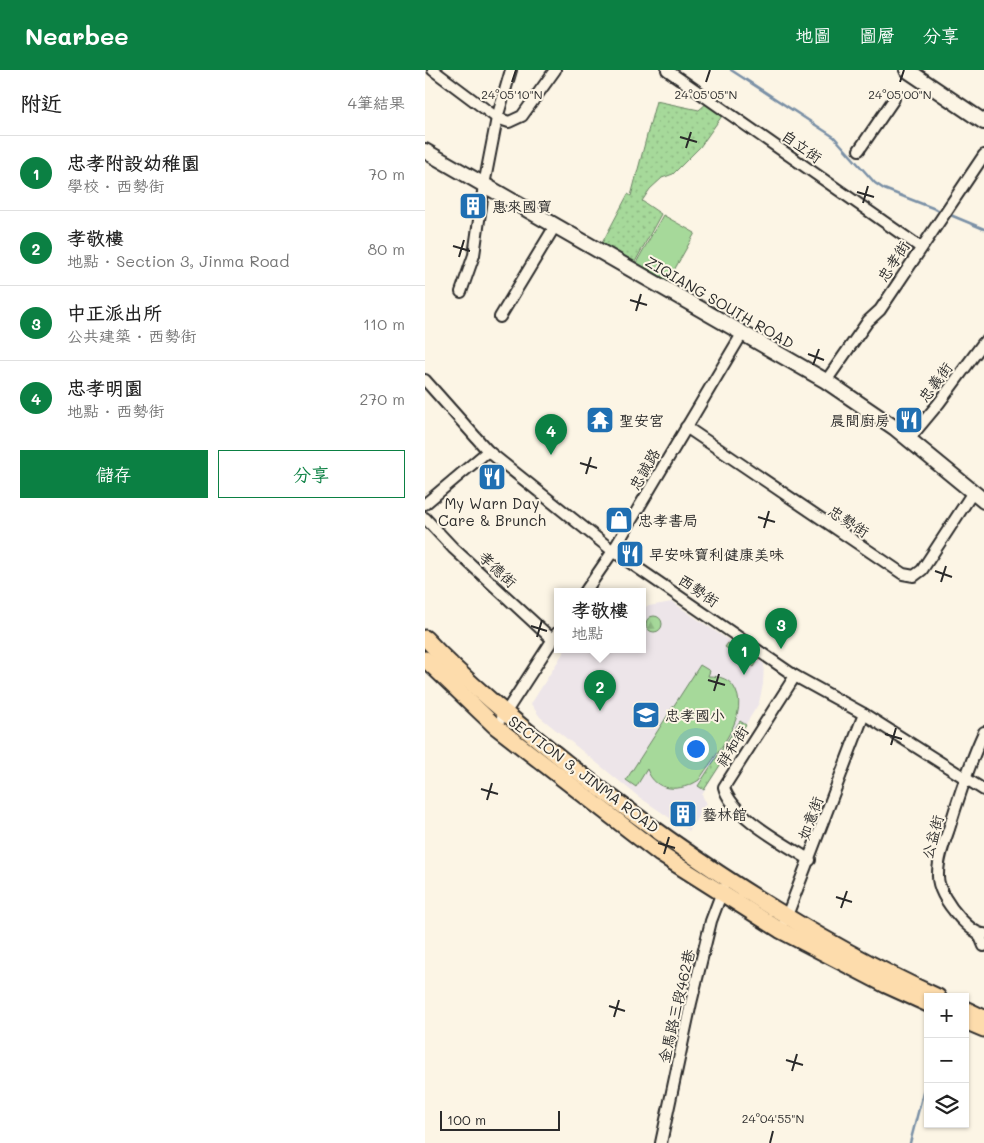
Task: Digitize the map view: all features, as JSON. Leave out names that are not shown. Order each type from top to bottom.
[{"type":"main road","name":"SECTION 3, JINMA ROAD","points":[[425,638],[505,714],[622,807],[728,878],[783,924]]},
{"type":"main road","name":"SECTION 3, JINMA ROAD","points":[[425,659],[495,726],[631,833],[721,894],[914,992],[924,1001]]},
{"type":"main road","name":"SECTION 3, JINMA ROAD","points":[[914,992],[924,994]]},
{"type":"main road","points":[[969,1011],[984,1018]]},
{"type":"main road","points":[[969,1023],[984,1029]]},
{"type":"street","points":[[433,70],[497,118],[509,122],[522,116],[555,70]]},
{"type":"street","points":[[461,292],[474,255],[483,185],[497,118],[511,70]]},
{"type":"street","name":"自立街","points":[[667,70],[920,247]]},
{"type":"street","points":[[907,70],[984,122]]},
{"type":"street","points":[[859,150],[894,99]]},
{"type":"street","name":"ZIQIANG SOUTH ROAD","points":[[425,151],[826,382],[909,439],[984,501]]},
{"type":"street","name":"忠孝街","points":[[826,382],[868,321],[880,310],[920,247],[984,155]]},
{"type":"street","points":[[500,317],[555,226]]},
{"type":"street","name":"忠誠路","points":[[588,588],[613,551],[742,334]]},
{"type":"street","name":"忠義街","points":[[909,439],[939,403],[984,342]]},
{"type":"street","name":"西勢街","points":[[425,380],[488,451],[613,551],[795,676],[864,714],[984,790]]},
{"type":"street","name":"忠勢街","points":[[686,427],[903,574],[914,576],[923,570],[973,492]]},
{"type":"street","points":[[425,504],[488,451]]},
{"type":"street","name":"孝德街","points":[[425,518],[453,548],[554,635]]},
{"type":"street","points":[[495,726],[505,714],[554,638]]},
{"type":"street","name":"祥和街","points":[[795,676],[724,787],[726,795],[737,810],[810,860]]},
{"type":"street","name":"如意街","points":[[783,924],[810,860],[864,714]]},
{"type":"street","name":"公益街","points":[[982,934],[952,909],[937,875],[940,858],[964,779],[984,732]]},
{"type":"street","name":"金馬路三段462巷","points":[[661,1143],[691,1003],[721,894],[728,878]]},
{"type":"street","points":[[982,934],[984,946]]},
{"type":"shaded area","name":"忠孝國小","points":[[672,602],[764,664],[763,684],[759,703],[702,795],[706,803],[689,831],[639,797],[540,717],[531,704],[563,653],[646,653],[646,606]]},
{"type":"green space","points":[[656,101],[699,110],[707,103],[722,116],[700,147],[673,174],[662,178],[650,189],[642,201],[661,214],[635,262],[601,245],[628,194],[631,196]]},
{"type":"green space","points":[[663,215],[695,233],[668,281],[636,263]]},
{"type":"green space","points":[[651,616],[657,616],[662,621],[660,630],[651,632],[646,627],[646,621]]},
{"type":"green space","points":[[728,643],[757,662],[754,667],[725,647]]},
{"type":"green space","points":[[700,665],[710,671],[708,676],[725,679],[736,691],[739,702],[738,713],[728,737],[699,780],[692,784],[677,788],[662,786],[656,783],[647,769],[636,787],[626,780]]},
{"type":"green space","points":[[740,721],[746,725],[704,790],[698,786]]},
{"type":"waterway","points":[[731,70],[834,137],[875,183],[884,189],[943,212]]},
{"type":"waterway","points":[[948,214],[984,229]]},
{"type":"waterway","points":[[910,1143],[926,1083]]},
{"type":"place","name":"惠來國寶","points":[[473,206]]},
{"type":"place","name":"聖安宮","points":[[600,420]]},
{"type":"place","name":"晨間廚房","points":[[909,420]]},
{"type":"place","name":"忠孝明園","points":[[551,455]]},
{"type":"place","name":"My Warn Day Care & Brunch","points":[[492,477]]},
{"type":"place","name":"忠孝書局","points":[[619,520]]},
{"type":"place","name":"早安味寶利健康美味","points":[[630,554]]},
{"type":"place","name":"中正派出所","points":[[781,649]]},
{"type":"place","name":"忠孝附設幼稚園","points":[[744,675]]},
{"type":"place","name":"孝敬樓","points":[[600,711]]},
{"type":"place","name":"忠孝國小","points":[[646,715]]},
{"type":"place","name":"藝林館","points":[[683,814]]}]
